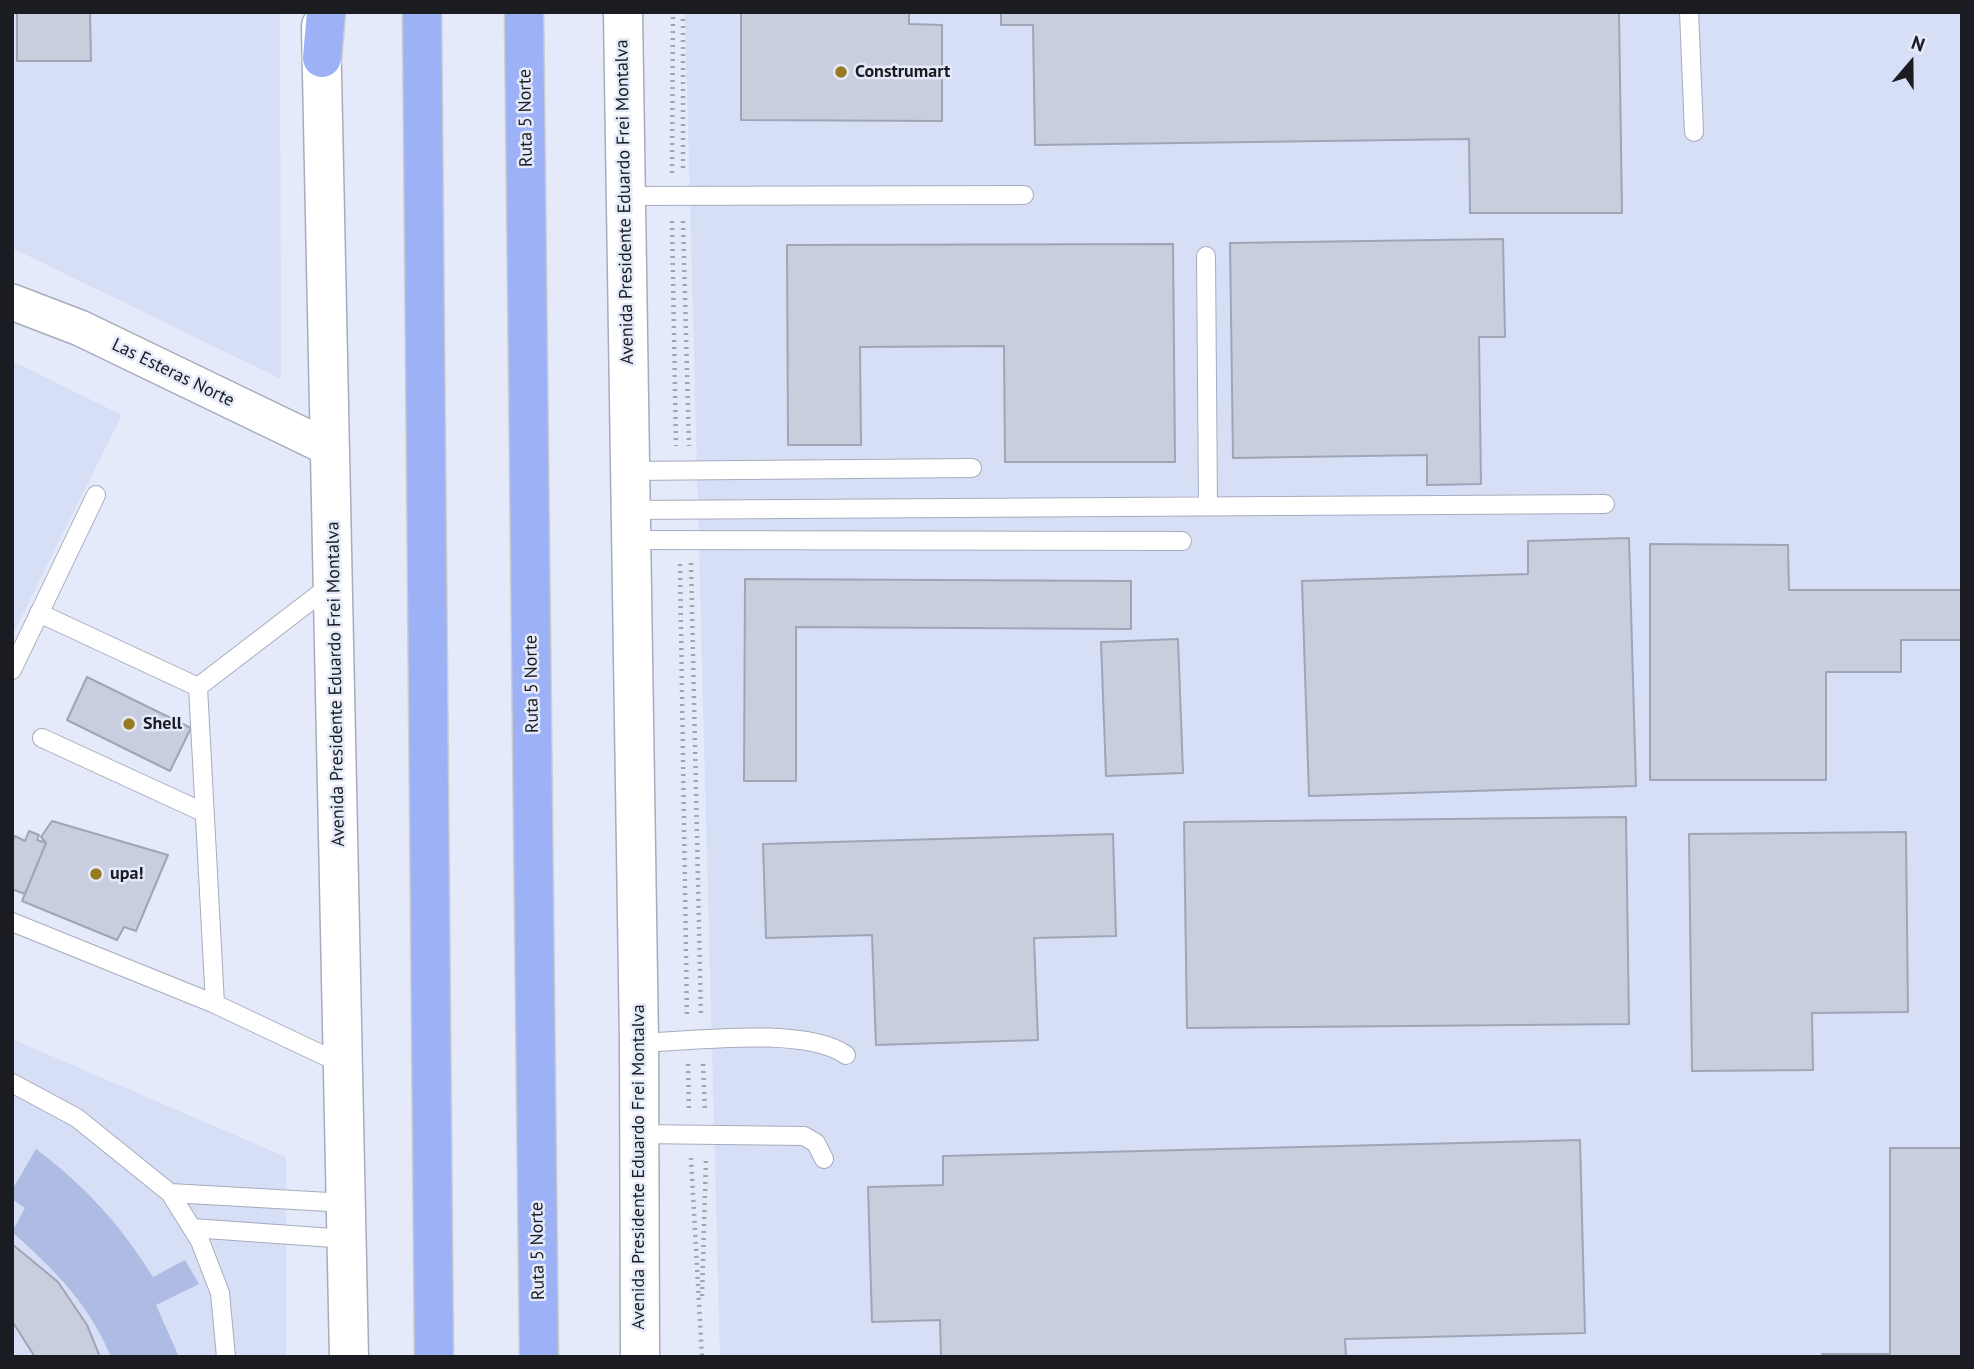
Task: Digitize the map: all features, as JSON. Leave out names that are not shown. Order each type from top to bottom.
[{"type":"highway","points":[[322,58],[326,12]]},
{"type":"highway","points":[[422,12],[434,1357]]},
{"type":"highway","name":"Ruta 5 Norte","points":[[524,12],[539,1357]]},
{"type":"main road","name":"Avenida Presidente Eduardo Frei Montalva","points":[[320,12],[345,1065],[349,1357]]},
{"type":"main road","name":"Avenida Presidente Eduardo Frei Montalva","points":[[623,12],[639,1043],[639,1357]]},
{"type":"street","name":"Las Esteras Norte","points":[[12,302],[80,328],[331,449]]},
{"type":"lane","points":[[1689,12],[1694,132]]},
{"type":"lane","points":[[626,196],[1024,195]]},
{"type":"lane","points":[[1206,256],[1208,505]]},
{"type":"lane","points":[[629,471],[972,468]]},
{"type":"lane","points":[[12,670],[96,495]]},
{"type":"lane","points":[[630,525],[1208,505],[1605,504]]},
{"type":"lane","points":[[630,525],[685,540],[1182,541]]},
{"type":"lane","points":[[198,687],[334,583]]},
{"type":"lane","points":[[39,613],[198,687]]},
{"type":"lane","points":[[198,687],[215,1004]]},
{"type":"lane","points":[[42,738],[205,813]]},
{"type":"lane","points":[[12,922],[215,1004],[345,1065]]},
{"type":"lane","points":[[639,1043],[785,1039],[831,1044],[846,1055]]},
{"type":"lane","points":[[12,1083],[77,1118],[170,1193],[192,1228],[220,1293],[226,1357]]},
{"type":"lane","points":[[638,1135],[804,1136],[816,1143],[824,1159]]},
{"type":"lane","points":[[170,1193],[347,1221]]},
{"type":"lane","points":[[192,1228],[347,1221]]},
{"type":"path","points":[[673,12],[683,471]]},
{"type":"path","points":[[682,12],[677,196],[683,471]]},
{"type":"path","points":[[685,540],[701,1357]]},
{"type":"path","points":[[685,540],[701,1326]]},
{"type":"shaded area","points":[[12,12],[280,12],[281,379],[12,248]]},
{"type":"shaded area","points":[[685,12],[1962,12],[1962,1357],[720,1357]]},
{"type":"shaded area","points":[[12,361],[122,415],[12,636]]},
{"type":"shaded area","points":[[12,1039],[286,1157],[286,1357],[12,1357]]},
{"type":"shaded area","points":[[36,1149],[70,1177],[115,1223],[153,1277],[185,1260],[199,1284],[156,1305],[179,1357],[111,1357],[92,1321],[69,1288],[12,1232],[25,1208],[12,1199],[12,1190]]},
{"type":"building","points":[[17,12],[90,12],[91,61],[17,61]]},
{"type":"building","name":"Construmart","points":[[741,12],[909,12],[909,24],[942,25],[942,121],[741,120]]},
{"type":"building","points":[[1001,12],[1619,12],[1622,213],[1470,213],[1469,139],[1035,145],[1033,25],[1001,25]]},
{"type":"building","points":[[1503,239],[1505,337],[1479,337],[1481,484],[1427,485],[1427,455],[1233,458],[1230,243]]},
{"type":"building","points":[[1173,244],[1175,462],[1005,462],[1004,346],[860,347],[861,445],[788,445],[787,245]]},
{"type":"building","points":[[1629,538],[1636,786],[1309,796],[1302,581],[1528,574],[1528,541]]},
{"type":"building","points":[[1650,544],[1788,545],[1789,590],[1962,590],[1962,640],[1901,640],[1901,672],[1826,672],[1826,780],[1650,780]]},
{"type":"building","points":[[745,579],[1131,581],[1131,629],[796,627],[796,781],[744,781]]},
{"type":"building","points":[[1178,639],[1183,773],[1106,776],[1101,642]]},
{"type":"building","name":"Shell","points":[[87,677],[191,728],[170,771],[67,720]]},
{"type":"building","points":[[1626,817],[1629,1024],[1187,1028],[1184,822]]},
{"type":"building","name":"upa!","points":[[52,821],[168,855],[136,931],[124,927],[117,940],[22,901],[46,843],[41,837]]},
{"type":"building","points":[[29,831],[39,835],[37,840],[46,843],[25,894],[12,889],[12,843],[15,836],[25,841]]},
{"type":"building","points":[[1906,832],[1908,1012],[1812,1013],[1813,1070],[1692,1071],[1689,834]]},
{"type":"building","points":[[1113,834],[1116,936],[1034,938],[1038,1040],[876,1045],[872,935],[766,938],[763,844]]},
{"type":"building","points":[[1580,1140],[1585,1333],[1345,1339],[1346,1357],[941,1357],[940,1320],[872,1322],[868,1187],[943,1185],[943,1156]]},
{"type":"building","points":[[1890,1148],[1962,1148],[1962,1357],[1822,1357],[1822,1354],[1890,1354]]},
{"type":"building","points":[[12,1244],[58,1282],[87,1325],[100,1357],[35,1357],[12,1321]]},
{"type":"place","name":"Construmart","points":[[841,72]]},
{"type":"place","name":"Shell","points":[[129,724]]},
{"type":"place","name":"upa!","points":[[96,874]]}]
